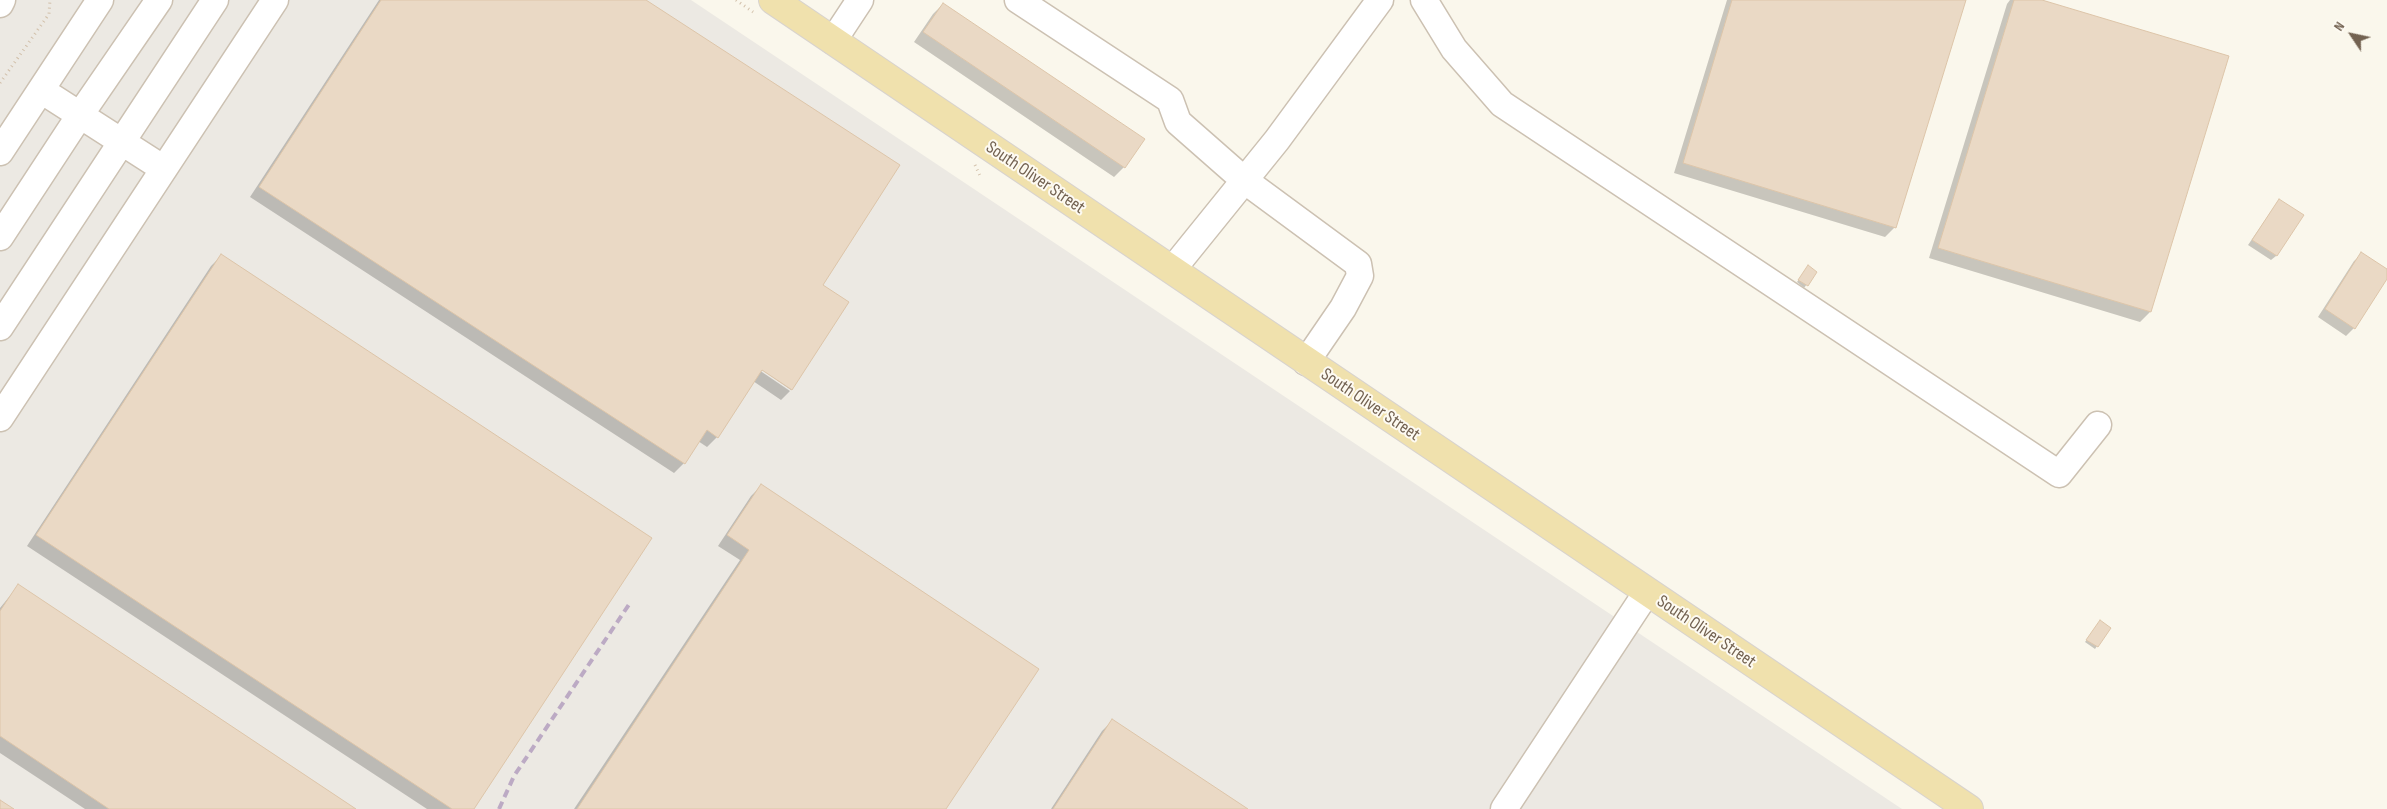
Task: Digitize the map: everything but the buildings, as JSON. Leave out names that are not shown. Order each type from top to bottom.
[{"type":"main road","name":"South Oliver Street","points":[[773,0],[1969,809]]},
{"type":"street","points":[[0,4],[2,0]]},
{"type":"street","points":[[0,152],[100,0]]},
{"type":"street","points":[[0,237],[80,115],[159,0]]},
{"type":"street","points":[[0,327],[215,0]]},
{"type":"street","points":[[0,418],[275,0]]},
{"type":"street","points":[[833,41],[860,0]]},
{"type":"street","points":[[1018,0],[1170,100],[1178,122],[1244,180],[1358,264],[1360,276],[1356,284],[1306,362]]},
{"type":"street","points":[[1172,270],[1277,140],[1380,0]]},
{"type":"street","points":[[1424,0],[1454,49],[1502,104],[2059,474],[2098,425]]},
{"type":"street","points":[[41,90],[164,169]]},
{"type":"street","points":[[1504,809],[1647,592]]},
{"type":"path","points":[[0,83],[49,14],[50,0]]},
{"type":"shaded area","points":[[0,0],[691,0],[1902,809],[0,809]]},
{"type":"railway","points":[[499,809],[514,776],[630,603]]}]
